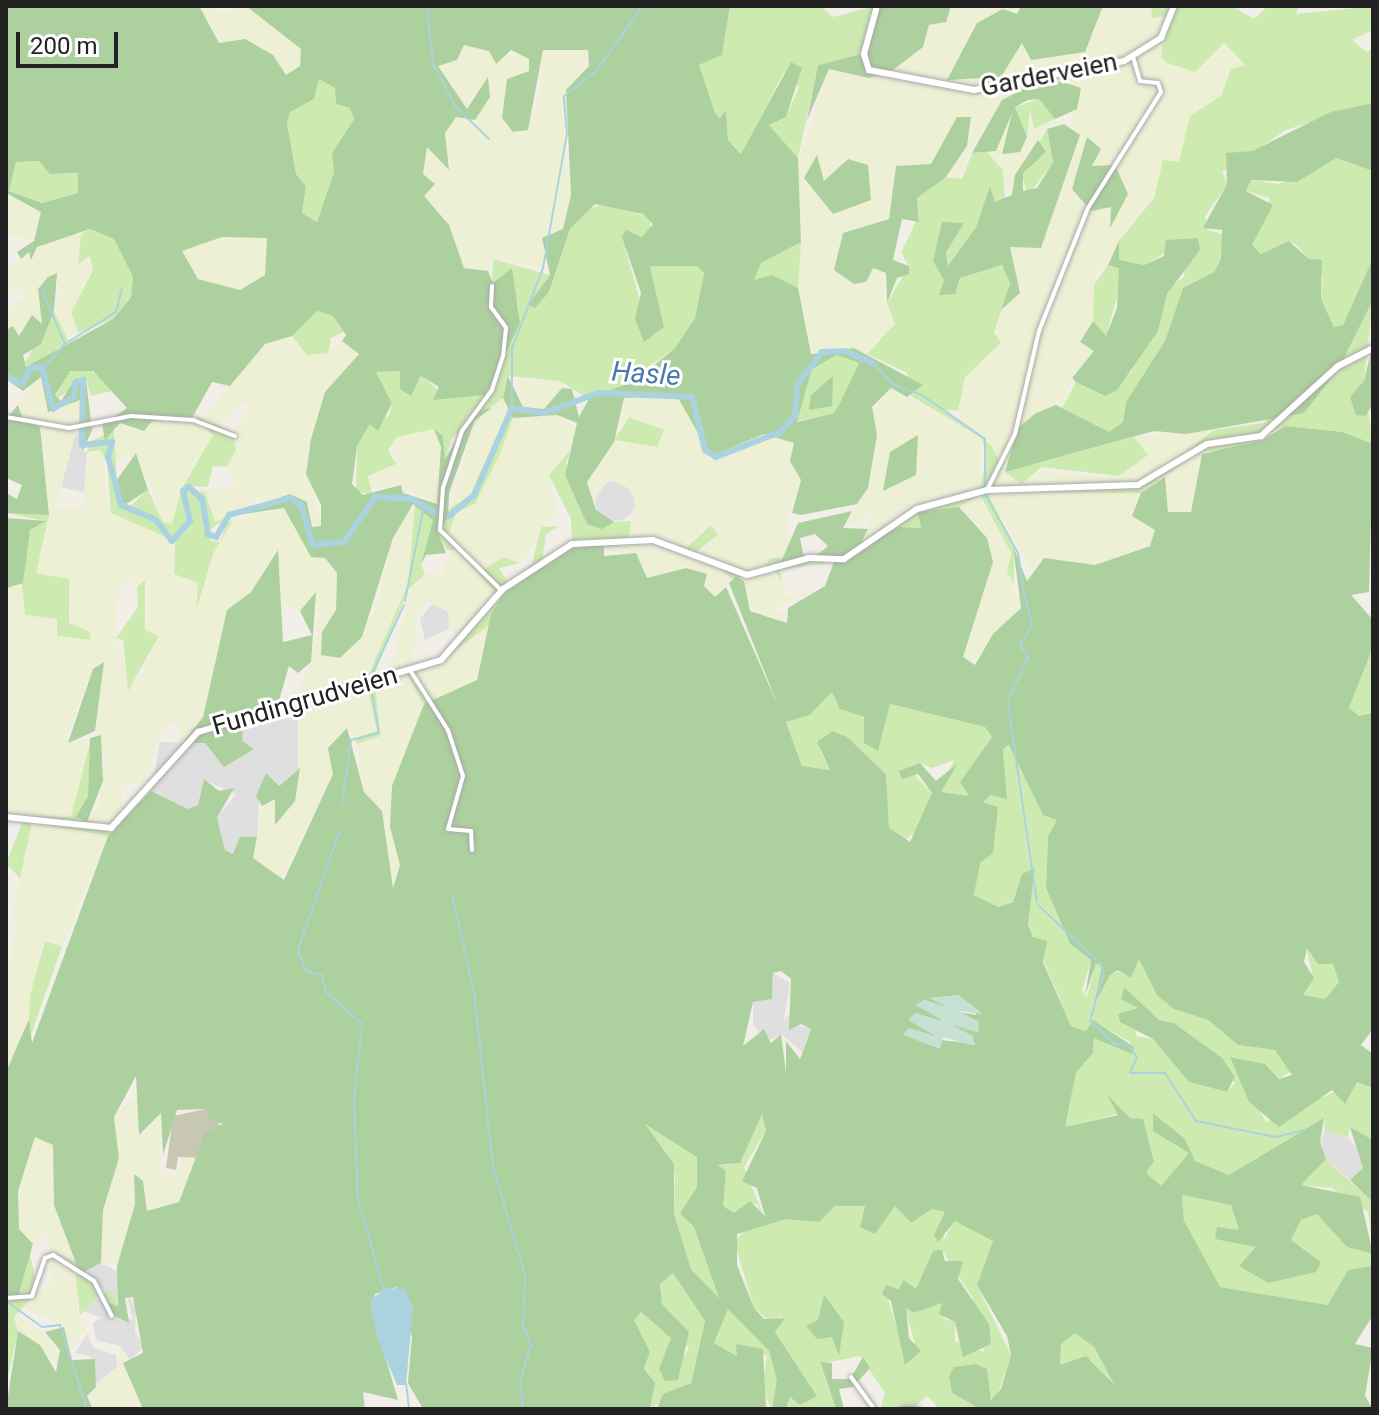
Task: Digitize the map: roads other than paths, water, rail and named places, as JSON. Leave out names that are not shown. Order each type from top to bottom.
[{"type":"street","name":"Garderveien","points":[[877,6],[864,62],[886,76],[980,90],[1133,57],[1161,38],[1174,6]]},
{"type":"street","points":[[987,490],[1015,434],[1042,324],[1088,208],[1161,92],[1158,83],[1140,81],[1133,57]]},
{"type":"street","points":[[492,286],[491,307],[506,328],[502,361],[492,390],[462,431],[443,488],[441,534],[502,591]]},
{"type":"street","name":"Fundingrudveien","points":[[6,817],[111,828],[198,732],[445,657],[502,591],[577,543],[653,540],[747,575],[803,559],[844,559],[917,509],[987,490],[1135,487],[1207,444],[1261,436],[1338,366],[1373,348]]},
{"type":"street","points":[[6,417],[84,426],[131,416],[199,421],[235,436]]},
{"type":"street","name":"Fundingrudveien","points":[[410,670],[448,730],[463,775],[448,829],[470,830],[472,850]]},
{"type":"street","points":[[6,1298],[34,1294],[45,1258],[53,1255],[94,1281],[112,1316]]},
{"type":"street","points":[[851,1377],[874,1409]]},
{"type":"street","points":[[902,1409],[917,1409]]},
{"type":"water","points":[[387,1288],[405,1289],[413,1306],[406,1385],[397,1385],[377,1337],[370,1300]]},
{"type":"waterway","points":[[427,6],[433,64],[455,106],[489,139]]},
{"type":"waterway","name":"Hasle","points":[[512,408],[512,348],[543,268],[567,133],[564,96],[595,72],[643,6]]},
{"type":"waterway","points":[[43,369],[65,344],[116,312],[122,288]]},
{"type":"waterway","points":[[42,290],[65,344]]},
{"type":"waterway","name":"Hasle","points":[[449,516],[474,495],[512,408],[544,413],[598,393],[692,397],[705,450],[716,457],[780,432],[795,416],[797,385],[822,352],[845,351],[872,363]]},
{"type":"waterway","points":[[873,363],[895,386],[922,395],[985,439],[985,488]]},
{"type":"waterway","name":"Hasle","points":[[6,376],[22,384],[31,368],[42,367],[53,409],[74,397],[75,383],[83,380],[82,445],[112,442],[108,457],[121,505],[156,520],[172,541],[190,521],[183,491],[189,487],[202,499],[208,534],[216,537],[229,515],[290,498],[301,505],[313,545],[344,542],[375,497],[412,499],[435,513]]},
{"type":"waterway","points":[[985,494],[1018,553],[1023,586]]},
{"type":"waterway","points":[[405,601],[424,505]]},
{"type":"waterway","points":[[1008,699],[1028,658],[1020,645],[1032,625],[1023,589]]},
{"type":"waterway","points":[[372,674],[404,605]]},
{"type":"waterway","points":[[342,805],[351,740],[379,733],[370,682]]},
{"type":"waterway","points":[[1008,704],[1037,902]]},
{"type":"waterway","points":[[298,950],[339,832]]},
{"type":"waterway","points":[[452,895],[474,992],[493,1167],[525,1275],[523,1326],[531,1345],[520,1380],[523,1409]]},
{"type":"waterway","points":[[1038,905],[1095,959]]},
{"type":"waterway","points":[[298,952],[306,971],[322,975],[326,992],[362,1024],[354,1100],[358,1199],[384,1291]]},
{"type":"waterway","points":[[1100,963],[1104,971]]},
{"type":"waterway","points":[[1103,975],[1090,1021],[1115,1044],[1128,1045],[1137,1057],[1130,1073],[1165,1073],[1196,1121],[1276,1137],[1304,1130]]},
{"type":"waterway","points":[[6,1301],[42,1327],[60,1325],[87,1409]]},
{"type":"waterway","points":[[406,1383],[409,1409]]}]
